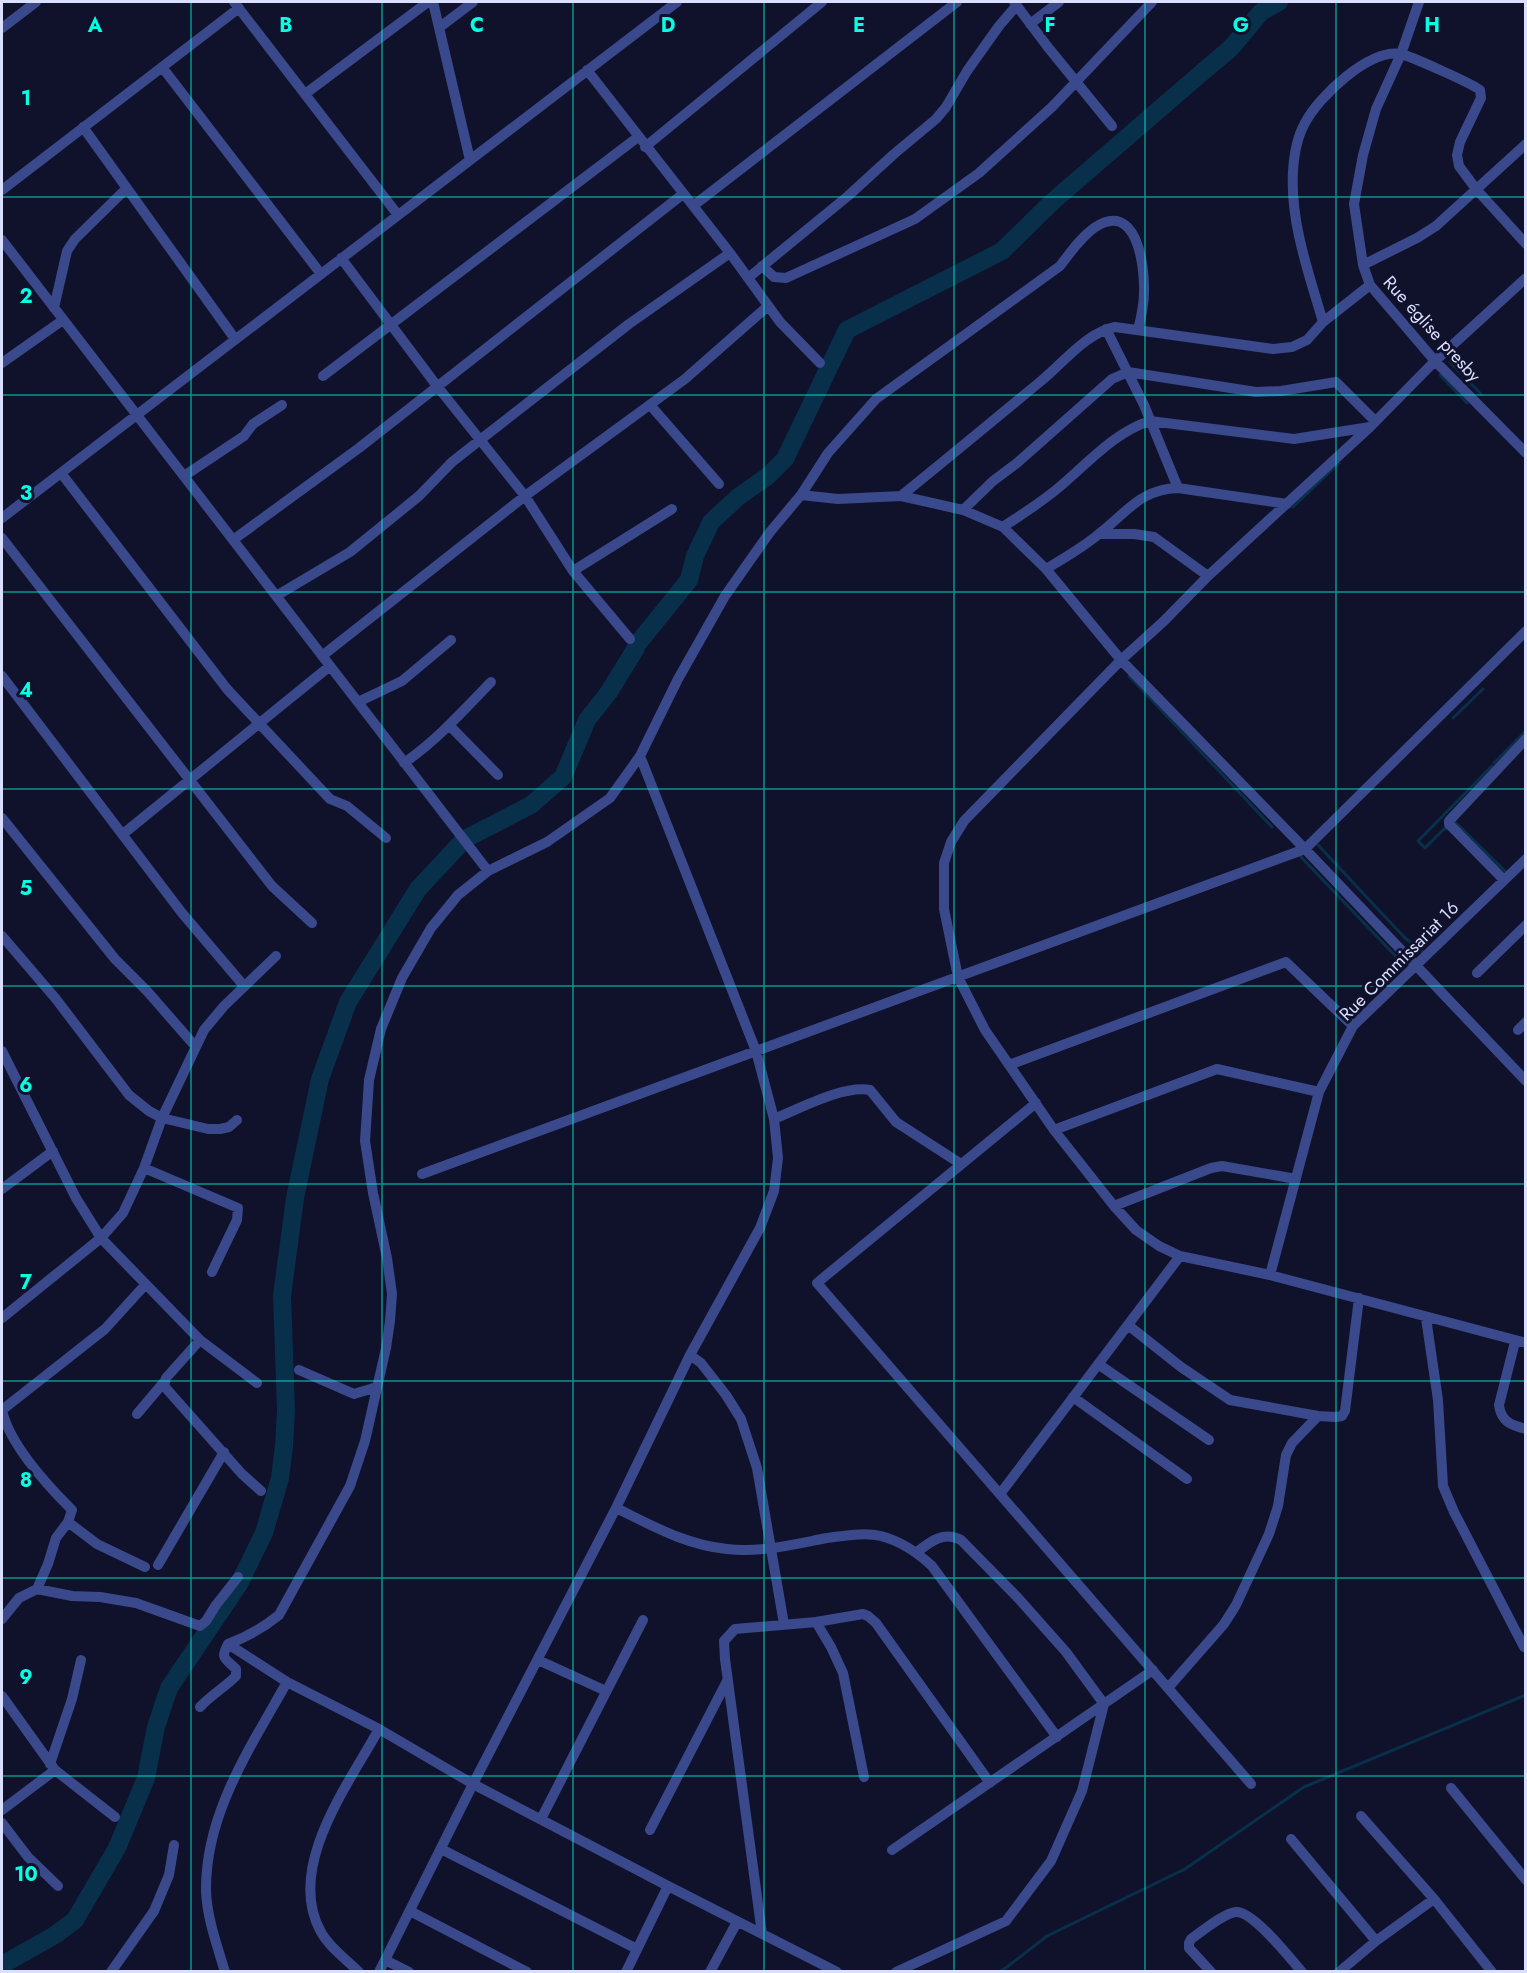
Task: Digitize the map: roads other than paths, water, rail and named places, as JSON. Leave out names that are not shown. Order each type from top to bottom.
[{"type":"street","points":[[2,28],[36,2]]},
{"type":"street","points":[[305,94],[428,2]]},
{"type":"street","points":[[433,2],[470,160]]},
{"type":"street","points":[[440,27],[473,2]]},
{"type":"street","points":[[2,518],[677,2]]},
{"type":"street","points":[[645,147],[822,2]]},
{"type":"street","points":[[693,206],[957,2]]},
{"type":"street","points":[[1029,24],[1059,2]]},
{"type":"street","points":[[762,266],[774,277],[786,278],[915,219],[979,173],[1052,107],[1152,2]]},
{"type":"street","name":"Rue église presby","points":[[1419,2],[1401,54],[1376,109],[1363,155],[1354,204],[1363,265],[1370,285],[1435,361],[1526,453]]},
{"type":"street","points":[[748,278],[848,196],[936,119],[1016,3],[1029,24],[1112,126]]},
{"type":"street","points":[[2,190],[162,67],[237,5],[398,215]]},
{"type":"street","points":[[1323,322],[1295,215],[1293,171],[1298,136],[1306,120],[1330,91],[1363,64],[1385,56],[1401,54],[1480,90],[1481,98],[1460,142],[1457,155],[1459,166],[1476,189],[1526,244]]},
{"type":"street","points":[[162,67],[321,274]]},
{"type":"street","points":[[587,70],[730,253],[768,306],[820,363]]},
{"type":"street","points":[[83,127],[235,339]]},
{"type":"street","points":[[323,376],[638,137]]},
{"type":"street","points":[[1363,265],[1436,226],[1526,144]]},
{"type":"street","points":[[54,308],[67,252],[71,245],[127,188]]},
{"type":"street","points":[[233,540],[302,490],[683,194]]},
{"type":"street","points":[[200,1707],[212,1694],[225,1687],[236,1676],[236,1669],[223,1654],[228,1644],[246,1638],[279,1615],[350,1486],[365,1441],[388,1339],[392,1294],[365,1141],[369,1080],[381,1029],[402,978],[430,928],[458,895],[488,871],[547,842],[610,798],[640,756],[678,679],[725,596],[770,532],[801,495],[828,453],[876,399],[1060,266],[1078,243],[1093,229],[1114,220],[1126,224],[1134,235],[1143,266],[1144,294],[1138,330]]},
{"type":"street","points":[[2,240],[488,871]]},
{"type":"street","points":[[276,596],[350,552],[419,496],[452,462],[629,324],[730,253]]},
{"type":"street","points":[[341,258],[437,386],[525,496],[573,571],[630,639]]},
{"type":"street","points":[[1526,278],[1435,361],[1372,424],[1121,660],[964,821],[951,842],[944,863],[944,909],[958,977],[985,1030],[1054,1130],[1136,1230],[1159,1246],[1180,1256],[1270,1275],[1520,1343],[1499,1405],[1500,1415],[1505,1421],[1526,1429]]},
{"type":"street","points":[[902,496],[1091,337],[1106,329],[1115,327],[1273,349],[1292,347],[1307,340],[1323,322],[1370,285]]},
{"type":"street","points":[[322,656],[525,496],[686,379],[768,306]]},
{"type":"street","points":[[2,363],[63,320]]},
{"type":"street","points":[[1106,329],[1128,372],[1178,488]]},
{"type":"street","points":[[963,510],[1112,379],[1128,372],[1256,392],[1281,391],[1336,382],[1372,424]]},
{"type":"street","points":[[184,476],[244,436],[253,424],[282,405]]},
{"type":"street","points":[[651,406],[719,484]]},
{"type":"street","points":[[1004,527],[1055,491],[1121,434],[1134,426],[1150,421],[1294,439],[1372,424]]},
{"type":"street","points":[[61,472],[227,689],[330,800],[347,806],[386,838]]},
{"type":"street","points":[[1046,569],[1100,534],[1148,493],[1162,488],[1178,488],[1287,504]]},
{"type":"street","points":[[801,495],[838,499],[902,496],[963,510],[1004,527],[1046,569],[1121,660],[1305,849],[1526,1082]]},
{"type":"street","points":[[573,571],[672,509]]},
{"type":"street","points":[[1100,534],[1134,534],[1154,537],[1208,576]]},
{"type":"street","points":[[2,538],[272,886],[312,923]]},
{"type":"street","points":[[422,1174],[1305,849],[1526,631]]},
{"type":"street","points":[[358,702],[402,681],[450,640]]},
{"type":"street","points":[[123,834],[330,666]]},
{"type":"street","points":[[2,676],[182,913],[244,986]]},
{"type":"street","points":[[404,763],[423,750],[491,682]]},
{"type":"street","points":[[449,725],[498,775]]},
{"type":"street","points":[[1503,880],[1449,824],[1449,820],[1526,739]]},
{"type":"street","points":[[379,1971],[616,1508],[690,1354],[760,1228],[774,1191],[778,1158],[774,1119],[756,1051],[640,756]]},
{"type":"street","points":[[2,818],[115,959],[147,991],[195,1046]]},
{"type":"street","name":"Rue Commissariat 16","points":[[1270,1275],[1319,1092],[1353,1026],[1526,859]]},
{"type":"street","points":[[1477,973],[1526,925]]},
{"type":"street","points":[[2,936],[56,999],[129,1095],[149,1111],[162,1118],[208,1129],[229,1127],[237,1120]]},
{"type":"street","points":[[2,1318],[101,1238],[123,1213],[144,1168],[162,1118],[204,1030],[244,986],[276,956]]},
{"type":"street","points":[[1009,1065],[1286,962],[1353,1026]]},
{"type":"street","points":[[4,1059],[76,1198],[101,1238],[200,1340],[257,1383]]},
{"type":"street","points":[[1054,1130],[1217,1069],[1319,1092]]},
{"type":"street","points":[[774,1119],[832,1096],[860,1088],[870,1090],[896,1122],[961,1164]]},
{"type":"street","points":[[1036,1103],[817,1283],[1251,1784]]},
{"type":"street","points":[[2,1189],[53,1151]]},
{"type":"street","points":[[1114,1206],[1222,1166],[1296,1179]]},
{"type":"street","points":[[144,1168],[238,1208],[237,1220],[212,1272]]},
{"type":"street","points":[[1000,1494],[1180,1256]]},
{"type":"street","points":[[2,1619],[19,1598],[36,1589],[48,1564],[56,1538],[68,1522],[72,1510],[45,1483],[21,1450],[2,1411],[105,1329],[145,1285]]},
{"type":"street","points":[[1128,1325],[1181,1367],[1230,1400],[1318,1416],[1336,1417],[1342,1416],[1345,1411],[1359,1298]]},
{"type":"street","points":[[1426,1318],[1438,1400],[1443,1486],[1454,1512],[1524,1647]]},
{"type":"street","points":[[137,1414],[200,1340]]},
{"type":"street","points":[[690,1354],[701,1363],[741,1419],[757,1468],[784,1624]]},
{"type":"street","points":[[1098,1365],[1209,1440]]},
{"type":"street","points":[[299,1370],[354,1394],[377,1387]]},
{"type":"street","points":[[164,1382],[164,1386],[242,1474],[261,1491]]},
{"type":"street","points":[[1073,1397],[1187,1479]]},
{"type":"street","points":[[1168,1688],[1224,1624],[1236,1605],[1269,1534],[1278,1506],[1286,1455],[1292,1443],[1318,1416]]},
{"type":"street","points":[[158,1565],[224,1452]]},
{"type":"street","points":[[616,1508],[678,1539],[729,1550],[772,1547],[853,1534],[881,1536],[917,1552],[932,1566],[1057,1737]]},
{"type":"street","points":[[68,1522],[97,1544],[145,1567]]},
{"type":"street","points":[[917,1552],[945,1536],[961,1540],[1019,1599],[1066,1652],[1104,1704]]},
{"type":"street","points":[[36,1589],[72,1596],[100,1597],[136,1603],[200,1626],[238,1577]]},
{"type":"street","points":[[762,1934],[724,1641],[735,1629],[816,1622],[854,1615],[868,1616],[876,1623],[990,1783]]},
{"type":"street","points":[[541,1820],[642,1620]]},
{"type":"street","points":[[816,1622],[843,1673],[864,1777]]},
{"type":"street","points":[[228,1644],[287,1682],[379,1729],[473,1784],[737,1922],[837,1971]]},
{"type":"street","points":[[2,1810],[52,1767],[81,1660]]},
{"type":"street","points":[[538,1660],[606,1691]]},
{"type":"street","points":[[892,1850],[1153,1670]]},
{"type":"street","points":[[650,1830],[728,1680]]},
{"type":"street","points":[[225,1971],[211,1927],[206,1892],[208,1863],[227,1791],[287,1682]]},
{"type":"street","points":[[2,1696],[52,1767],[76,1789],[115,1817]]},
{"type":"street","points":[[896,1971],[1006,1922],[1051,1861],[1082,1791],[1104,1704]]},
{"type":"street","points":[[359,1971],[322,1934],[312,1912],[310,1887],[315,1855],[322,1831],[379,1729]]},
{"type":"street","points":[[1451,1788],[1526,1880]]},
{"type":"street","points":[[1361,1816],[1434,1899],[1492,1971]]},
{"type":"street","points":[[2,1823],[28,1857],[58,1886]]},
{"type":"street","points":[[1291,1839],[1376,1941]]},
{"type":"street","points":[[111,1971],[154,1911],[169,1875],[174,1845]]},
{"type":"street","points":[[441,1849],[637,1949]]},
{"type":"street","points":[[626,1971],[668,1886]]},
{"type":"street","points":[[1339,1971],[1434,1899]]},
{"type":"street","points":[[410,1911],[527,1971]]},
{"type":"street","points":[[1211,1971],[1189,1948],[1189,1943],[1191,1939],[1229,1914],[1238,1912],[1272,1937],[1302,1971]]},
{"type":"street","points":[[710,1971],[737,1922]]},
{"type":"street","points":[[385,1960],[409,1971]]},
{"type":"waterway","points":[[639,642],[689,580],[695,556],[711,522],[738,497],[768,476],[785,459],[847,330],[1002,251],[1052,202],[1231,48],[1261,12],[1279,2]]},
{"type":"waterway","points":[[1450,362],[1481,394]]},
{"type":"waterway","points":[[1440,375],[1467,403]]},
{"type":"waterway","points":[[1293,507],[1339,463]]},
{"type":"waterway","points":[[467,838],[531,805],[563,777],[587,720],[609,692],[636,648]]},
{"type":"waterway","points":[[1129,676],[1272,827]]},
{"type":"waterway","points":[[1453,718],[1483,689]]},
{"type":"waterway","points":[[1494,763],[1526,731]]},
{"type":"waterway","points":[[1446,829],[1425,848],[1418,841],[1492,766]]},
{"type":"waterway","points":[[1453,820],[1508,874]]},
{"type":"waterway","points":[[2,1965],[55,1935],[75,1920],[117,1848],[146,1778],[156,1727],[169,1688],[239,1584],[264,1533],[280,1478],[284,1446],[286,1410],[282,1296],[295,1198],[320,1079],[348,1002],[418,889],[462,842]]},
{"type":"waterway","points":[[1318,845],[1404,937],[1424,953]]},
{"type":"waterway","points":[[1301,857],[1404,965]]},
{"type":"waterway","points":[[999,1972],[1047,1936],[1185,1869],[1304,1787],[1526,1695]]}]
